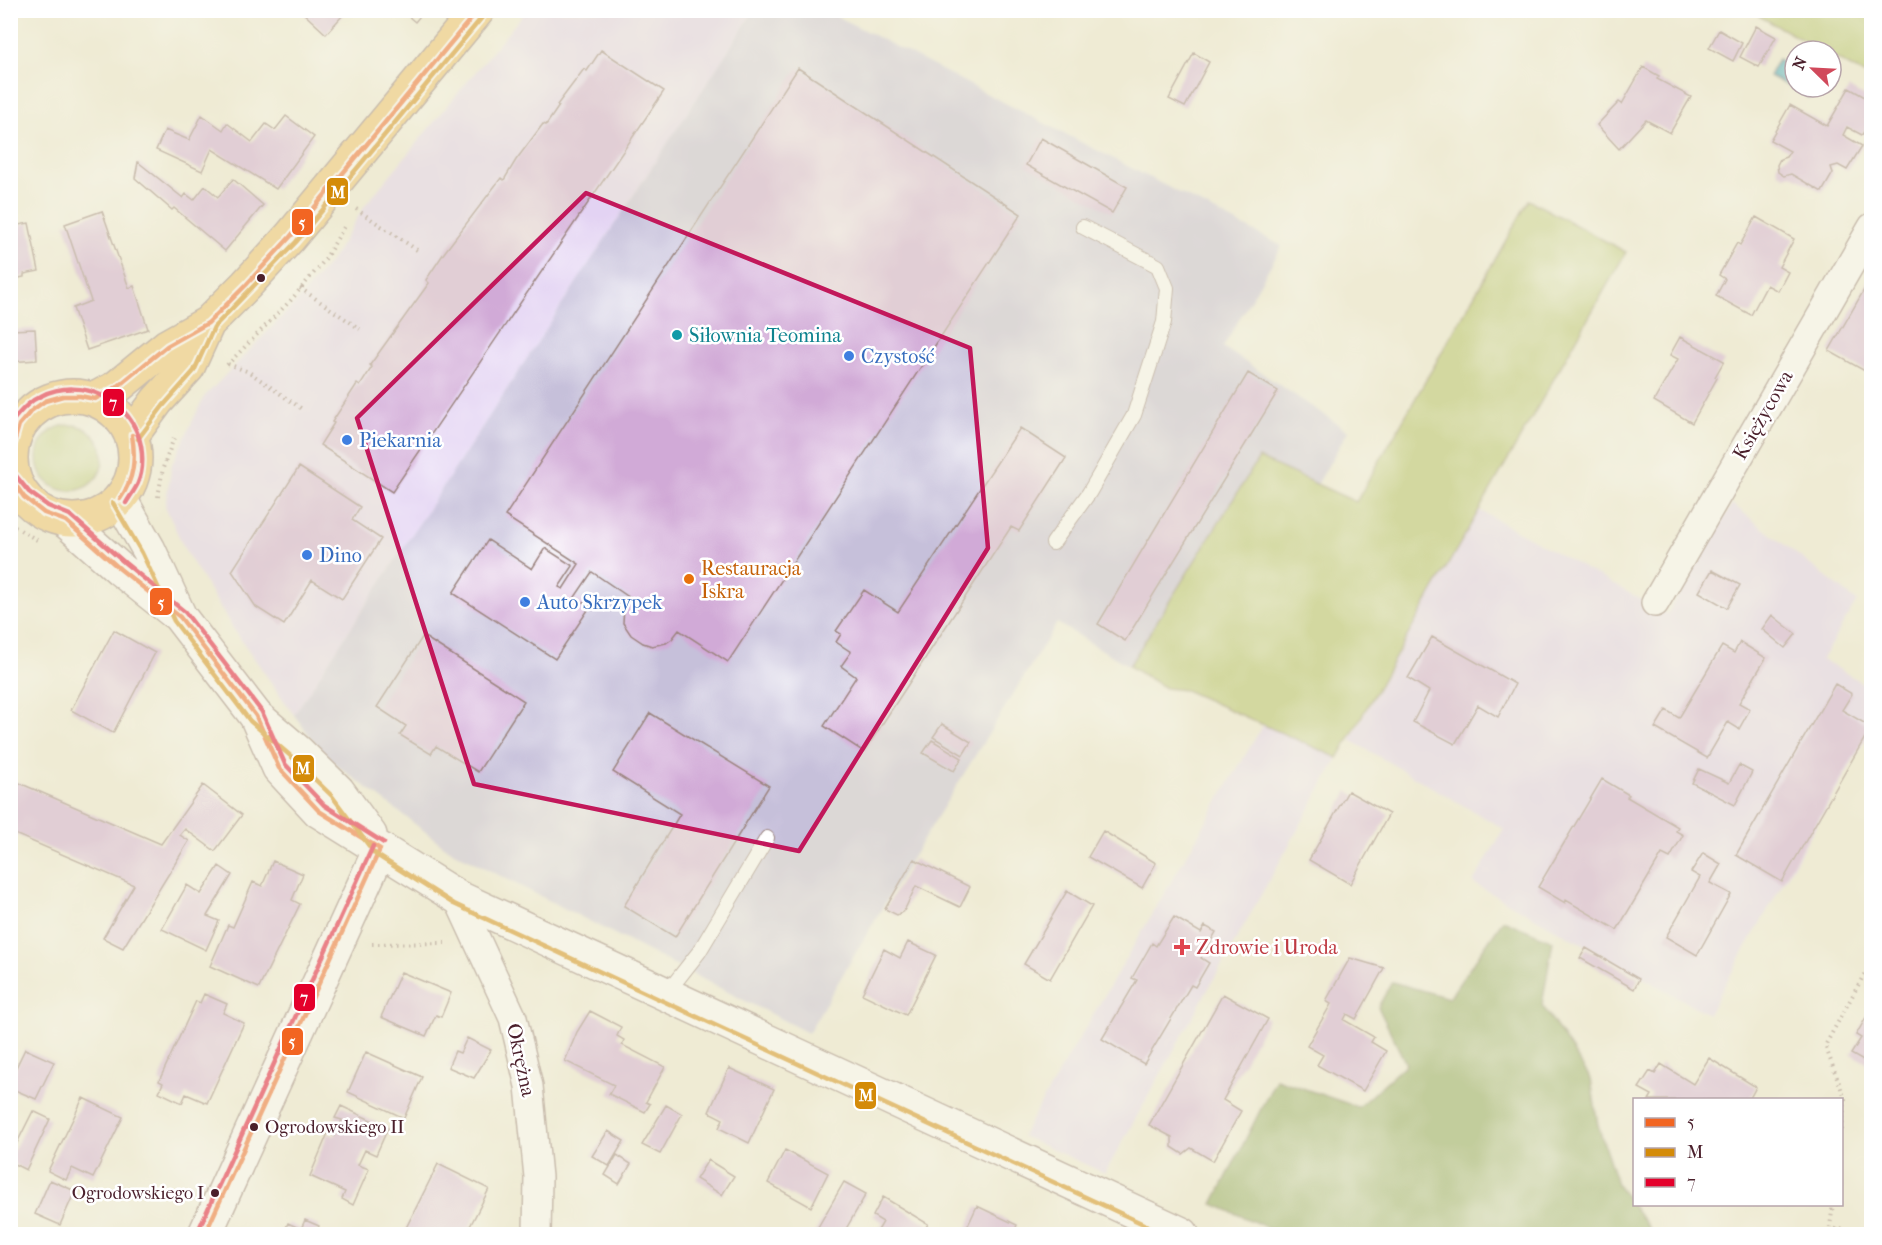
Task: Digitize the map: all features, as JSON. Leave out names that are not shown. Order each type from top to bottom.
[{"type":"main road","points":[[95,399],[117,387],[167,345],[208,323],[290,237],[478,10]]},
{"type":"main road","points":[[132,435],[157,400],[188,367],[208,323]]},
{"type":"main road","points":[[63,396],[95,399],[118,414],[132,435],[136,454],[134,474],[126,492],[108,512],[92,519],[66,521],[44,513],[24,497],[13,483],[11,465],[15,424],[45,401],[63,396]]},
{"type":"street","name":"Księżycowa","points":[[1655,603],[1872,227]]},
{"type":"street","points":[[120,499],[149,550],[180,617],[256,716],[338,791],[380,849],[457,897],[1182,1234]]},
{"type":"street","points":[[66,521],[120,569],[180,617]]},
{"type":"street","points":[[205,1234],[380,849]]},
{"type":"street","name":"Okrężna","points":[[457,897],[513,1018],[530,1086],[538,1177],[537,1234]]},
{"type":"lane","points":[[1053,543],[1089,493],[1134,415],[1164,322],[1167,288],[1158,266],[1083,227]]},
{"type":"lane","points":[[666,994],[699,952],[767,838]]},
{"type":"path","points":[[355,208],[417,250]]},
{"type":"path","points":[[300,288],[360,329]]},
{"type":"path","points":[[228,364],[249,372],[302,409]]},
{"type":"path","points":[[157,508],[163,468],[179,426]]},
{"type":"path","points":[[364,945],[451,942]]},
{"type":"path","points":[[1843,1120],[1845,1099],[1826,1044],[1872,960]]},
{"type":"path","points":[[1831,1234],[1833,1206]]},
{"type":"path","points":[[1831,1234],[1837,1227],[1850,1234]]},
{"type":"highlighted area","points":[[586,193],[970,348],[988,548],[799,851],[474,784],[357,418]]},
{"type":"shaded area","points":[[526,11],[754,11],[294,715],[232,627],[185,550],[165,506],[172,464],[204,397],[297,301],[330,262],[366,204]]},
{"type":"shaded area","points":[[754,11],[827,11],[1282,246],[1223,347],[1348,431],[1317,485],[1259,458],[1129,666],[1057,623],[912,858],[808,1033],[448,849],[326,757],[294,715]]},
{"type":"shaded area","points":[[1732,504],[1857,601],[1822,659],[1871,688],[1871,730],[1708,1014],[1473,883],[1504,829],[1350,740],[1479,510],[1667,614]]},
{"type":"shaded area","name":"Zdrowie i Uroda","points":[[1263,725],[1338,758],[1105,1173],[1022,1136]]},
{"type":"green space","points":[[1762,11],[1871,11],[1871,78],[1843,63],[1843,39],[1800,39],[1759,16]]},
{"type":"green space","points":[[1529,200],[1626,252],[1338,758],[1185,690],[1165,688],[1129,666],[1259,458],[1356,502]]},
{"type":"green space","points":[[76,425],[94,434],[101,445],[103,458],[101,471],[94,482],[83,489],[64,491],[46,482],[39,471],[37,452],[46,434],[57,427]]},
{"type":"green space","points":[[1503,920],[1553,941],[1542,1005],[1591,1079],[1598,1125],[1617,1184],[1653,1234],[1282,1234],[1213,1204],[1276,1079],[1358,1107],[1406,1064],[1378,1007],[1392,982],[1449,998]]},
{"type":"water","points":[[1778,59],[1783,62],[1783,84],[1769,76]]},
{"type":"building","points":[[300,10],[339,10],[343,15],[326,34]]},
{"type":"building","points":[[401,10],[425,10],[415,22]]},
{"type":"building","points":[[1756,26],[1776,37],[1759,67],[1740,57]]},
{"type":"building","points":[[1719,30],[1742,43],[1733,61],[1709,48]]},
{"type":"building","points":[[601,50],[664,91],[392,492],[320,445],[357,384],[360,386],[372,367],[370,365],[429,283],[426,280],[444,253],[501,178],[504,180],[543,124],[546,125],[559,106],[557,105],[584,69],[587,71]]},
{"type":"building","points":[[1194,53],[1209,62],[1185,107],[1169,99]]},
{"type":"building","points":[[1643,67],[1659,76],[1657,79],[1691,97],[1670,133],[1646,120],[1619,149],[1597,125],[1619,102],[1622,104]]},
{"type":"building","points":[[798,68],[1021,214],[728,662],[679,630],[666,643],[652,646],[643,643],[631,635],[623,623],[624,607],[630,598],[592,572],[575,597],[590,607],[555,659],[453,593],[488,540],[532,569],[545,548],[573,566],[559,587],[563,589],[579,564],[505,516]]},
{"type":"building","points":[[1849,88],[1872,101],[1872,118],[1862,135],[1847,127],[1843,135],[1862,146],[1847,170],[1838,165],[1831,167],[1833,173],[1822,192],[1791,174],[1784,176],[1778,172],[1777,165],[1780,159],[1786,157],[1790,151],[1770,140],[1790,105],[1827,126]]},
{"type":"building","points":[[202,115],[223,130],[227,123],[252,142],[266,124],[275,130],[286,116],[314,137],[276,189],[212,149],[202,171],[156,150],[165,130],[189,140]]},
{"type":"building","points":[[1041,138],[1127,187],[1112,213],[1026,165]]},
{"type":"building","points":[[138,162],[183,198],[186,194],[194,200],[205,186],[218,197],[233,179],[263,205],[225,251],[135,178]]},
{"type":"building","points":[[102,211],[129,288],[134,286],[148,329],[87,350],[73,308],[91,301],[65,224]]},
{"type":"building","points":[[1756,217],[1794,239],[1779,267],[1788,272],[1778,291],[1767,285],[1751,315],[1716,296],[1725,279],[1719,275],[1737,243],[1740,245]]},
{"type":"building","points":[[10,221],[13,226],[29,223],[39,271],[10,280]]},
{"type":"building","points":[[1872,276],[1872,375],[1829,351]]},
{"type":"building","points":[[35,329],[37,360],[10,362],[10,330]]},
{"type":"building","points":[[1680,337],[1724,361],[1692,423],[1654,401],[1678,359],[1670,355]]},
{"type":"building","points":[[1248,373],[1278,391],[1125,641],[1098,624]]},
{"type":"building","points":[[1020,428],[1066,458],[1019,531],[1011,527],[864,752],[824,726],[856,677],[841,666],[851,652],[836,642],[841,634],[836,631],[864,590],[898,612]]},
{"type":"building","name":"Dino","points":[[299,467],[360,507],[352,520],[381,539],[342,599],[312,580],[284,625],[256,607],[232,571]]},
{"type":"building","points":[[1712,570],[1740,585],[1727,608],[1699,592]]},
{"type":"building","points":[[1772,615],[1796,634],[1785,648],[1762,629]]},
{"type":"building","points":[[114,630],[155,653],[113,733],[71,710]]},
{"type":"building","points":[[423,636],[524,701],[478,772],[436,746],[431,754],[400,735],[406,726],[377,707]]},
{"type":"building","points":[[1432,637],[1515,684],[1498,717],[1478,705],[1455,744],[1413,722],[1429,691],[1408,678]]},
{"type":"building","points":[[1740,642],[1766,658],[1739,703],[1750,709],[1739,729],[1728,722],[1707,758],[1655,728],[1666,710],[1679,718],[1722,646],[1734,653]]},
{"type":"building","points":[[1835,684],[1852,694],[1842,710],[1871,727],[1782,882],[1736,855]]},
{"type":"building","points":[[650,713],[769,786],[675,937],[624,906],[680,814],[613,772]]},
{"type":"building","points":[[942,724],[971,742],[963,755],[933,737]]},
{"type":"building","points":[[932,740],[962,758],[954,771],[923,753]]},
{"type":"building","points":[[1739,765],[1752,772],[1735,805],[1692,783],[1699,769],[1729,783]]},
{"type":"building","points":[[10,779],[161,844],[203,785],[242,815],[215,851],[185,829],[180,835],[189,841],[123,948],[103,938],[134,885],[10,832]]},
{"type":"building","points":[[1602,779],[1629,795],[1627,797],[1678,827],[1676,831],[1683,835],[1670,858],[1662,854],[1617,930],[1566,900],[1565,903],[1538,887]]},
{"type":"building","points":[[1348,791],[1389,814],[1350,884],[1309,860]]},
{"type":"building","points":[[1103,831],[1156,863],[1142,888],[1088,857]]},
{"type":"building","points":[[1703,853],[1721,864],[1710,883],[1731,894],[1697,955],[1666,937],[1700,877],[1691,872]]},
{"type":"building","points":[[914,859],[970,887],[960,907],[916,886],[904,911],[897,915],[885,909]]},
{"type":"building","points":[[273,861],[303,874],[292,900],[300,904],[259,988],[210,966],[228,925],[233,927],[253,882],[262,886]]},
{"type":"building","points":[[219,866],[232,875],[207,916],[219,921],[206,950],[162,929],[187,885],[201,894]]},
{"type":"building","points":[[1067,891],[1092,906],[1050,979],[1024,964]]},
{"type":"building","points":[[1174,917],[1201,933],[1205,926],[1216,932],[1201,958],[1209,963],[1195,987],[1191,985],[1144,1064],[1102,1039],[1137,980],[1132,978],[1152,943],[1156,946]]},
{"type":"building","points":[[908,942],[936,955],[906,1015],[862,994],[884,949],[900,958]]},
{"type":"building","points":[[1586,948],[1639,979],[1634,989],[1580,958]]},
{"type":"building","points":[[1350,958],[1384,968],[1356,1019],[1347,1014],[1344,1020],[1374,1037],[1371,1042],[1386,1051],[1363,1091],[1317,1065],[1323,1055],[1307,1046],[1331,1004],[1326,1001]]},
{"type":"building","points":[[401,972],[451,993],[441,1017],[436,1015],[426,1036],[381,1017]]},
{"type":"building","points":[[204,994],[227,1004],[223,1013],[244,1023],[207,1103],[186,1094],[182,1103],[159,1092],[163,1083],[159,1081],[196,1001],[200,1003]]},
{"type":"building","points":[[1223,994],[1268,1019],[1223,1100],[1241,1111],[1213,1161],[1191,1148],[1183,1154],[1172,1147],[1172,1137],[1149,1125]]},
{"type":"building","points":[[1872,1007],[1872,1066],[1851,1054],[1861,1038],[1856,1035]]},
{"type":"building","points":[[590,1011],[621,1027],[617,1036],[624,1040],[622,1045],[665,1067],[646,1102],[650,1104],[645,1112],[609,1094],[614,1085],[565,1061],[577,1032]]},
{"type":"building","points":[[467,1038],[491,1050],[474,1078],[448,1067],[455,1051],[460,1053]]},
{"type":"building","points":[[25,1049],[54,1062],[36,1099],[10,1088],[10,1080]]},
{"type":"building","points":[[366,1052],[422,1077],[404,1118],[348,1092]]},
{"type":"building","points":[[1709,1058],[1756,1087],[1750,1098],[1650,1098],[1652,1095],[1639,1088],[1650,1071],[1655,1074],[1661,1064],[1693,1084]]},
{"type":"building","points":[[729,1068],[774,1089],[749,1143],[719,1128],[723,1119],[709,1112]]},
{"type":"building","points":[[83,1098],[123,1117],[93,1178],[72,1168],[66,1180],[48,1171]]},
{"type":"building","points":[[666,1105],[682,1114],[660,1154],[642,1145]]},
{"type":"building","points":[[341,1106],[388,1128],[376,1155],[365,1150],[358,1165],[369,1169],[353,1205],[342,1199],[345,1192],[310,1176],[328,1133],[335,1136],[342,1120],[335,1118]]},
{"type":"building","points":[[33,1111],[50,1119],[26,1170],[10,1162],[10,1157]]},
{"type":"building","points":[[608,1131],[624,1141],[609,1166],[592,1156]]},
{"type":"building","points":[[785,1150],[828,1173],[811,1207],[768,1183]]},
{"type":"building","points":[[617,1155],[631,1164],[619,1184],[605,1175]]},
{"type":"building","points":[[708,1160],[734,1176],[722,1195],[696,1179]]},
{"type":"building","points":[[438,1164],[489,1189],[466,1234],[419,1234],[406,1228]]},
{"type":"building","points":[[50,1180],[75,1191],[60,1225],[35,1214]]},
{"type":"building","points":[[844,1182],[866,1194],[843,1234],[814,1234]]},
{"type":"building","points":[[883,1197],[928,1224],[922,1234],[876,1234],[883,1222],[873,1216]]},
{"type":"building","points":[[977,1206],[1017,1225],[1013,1234],[964,1234]]},
{"type":"building","points":[[305,1220],[319,1226],[316,1234],[283,1234],[288,1223],[301,1229]]},
{"type":"transit line","name":"5","points":[[95,399],[117,387],[167,346],[208,323],[246,285],[290,237],[478,10]]},
{"type":"transit line","name":"M","points":[[138,439],[194,371],[214,327],[296,242],[484,15]]},
{"type":"transit line","name":"7","points":[[13,420],[33,401],[57,390],[89,391],[117,405],[128,416],[136,430],[142,451],[140,478],[126,503]]},
{"type":"transit line","name":"5","points":[[95,399],[63,396],[45,401],[31,411],[19,425],[13,446],[11,465],[15,484],[24,497],[44,513],[66,521],[120,569],[180,617],[256,716],[279,768],[319,811],[380,849]]},
{"type":"transit line","name":"5","points":[[120,499],[133,469],[132,435]]},
{"type":"transit line","name":"7","points":[[16,476],[29,492],[48,506],[70,515],[185,612],[262,712],[285,764],[324,805],[384,843]]},
{"type":"transit line","name":"M","points":[[113,503],[142,553],[174,621],[250,721],[332,796],[375,854],[454,904],[1165,1234]]},
{"type":"transit line","name":"7","points":[[198,1231],[373,846]]},
{"type":"transit line","name":"5","points":[[205,1234],[380,849]]},
{"type":"place","name":"Siłownia Teomina","points":[[677,335]]},
{"type":"place","name":"Czystość","points":[[849,356]]},
{"type":"place","name":"Piekarnia","points":[[347,440]]},
{"type":"place","name":"Dino","points":[[307,555]]},
{"type":"place","name":"Restauracja Iskra","points":[[689,579]]},
{"type":"place","name":"Auto Skrzypek","points":[[525,602]]},
{"type":"place","name":"Zdrowie i Uroda","points":[[1182,947]]},
{"type":"place","name":"Ogrodowskiego II","points":[[254,1127]]},
{"type":"place","name":"Ogrodowskiego I","points":[[215,1193]]}]
